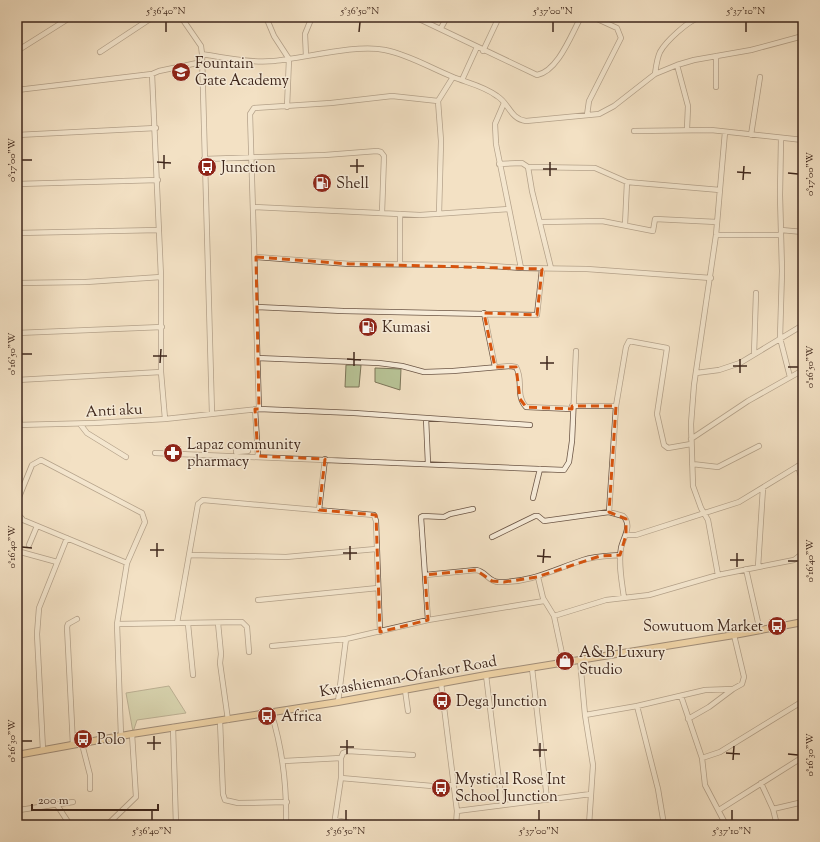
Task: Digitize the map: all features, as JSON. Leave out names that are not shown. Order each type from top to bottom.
[{"type":"main road","name":"Kwashieman-Ofankor Road","points":[[17,754],[82,744],[132,734],[338,702],[486,675],[760,631],[803,622]]},
{"type":"street","points":[[17,51],[71,17]]},
{"type":"street","points":[[100,52],[153,17]]},
{"type":"street","points":[[181,17],[201,46],[202,54],[212,414]]},
{"type":"street","points":[[266,17],[274,36],[289,58],[287,107]]},
{"type":"street","points":[[306,56],[306,34],[312,17]]},
{"type":"street","points":[[415,17],[441,28],[483,51],[534,75],[542,74],[552,68],[581,17]]},
{"type":"street","points":[[441,28],[447,17]]},
{"type":"street","points":[[483,51],[499,17]]},
{"type":"street","points":[[587,115],[589,101],[621,38],[617,28],[593,17]]},
{"type":"street","points":[[655,74],[659,54],[663,47],[697,17]]},
{"type":"street","points":[[202,54],[243,61],[259,62],[362,49],[385,50],[412,58],[453,77],[488,90],[497,96],[520,120],[587,115],[606,111],[655,74],[677,65],[751,50],[803,36]]},
{"type":"street","points":[[462,80],[477,47]]},
{"type":"street","points":[[716,56],[716,87]]},
{"type":"street","points":[[17,90],[152,74],[158,71],[202,62]]},
{"type":"street","points":[[677,65],[688,106],[687,129]]},
{"type":"street","points":[[152,74],[156,128],[161,277],[161,372],[165,419]]},
{"type":"street","points":[[439,214],[441,147],[438,101],[453,77]]},
{"type":"street","points":[[751,135],[760,77]]},
{"type":"street","points":[[258,456],[256,257],[251,157],[251,110],[392,96],[438,101]]},
{"type":"street","points":[[504,103],[495,124],[495,131],[499,164],[520,268]]},
{"type":"street","points":[[17,135],[156,128]]},
{"type":"street","points":[[634,132],[687,129],[711,130],[803,140]]},
{"type":"street","points":[[718,575],[710,528],[693,486],[691,441],[692,407],[711,278],[725,132]]},
{"type":"street","points":[[781,138],[782,271],[780,338],[790,377]]},
{"type":"street","points":[[204,159],[381,152],[384,156],[382,213]]},
{"type":"street","points":[[499,164],[522,163],[528,167],[595,168],[628,182],[720,190]]},
{"type":"street","points":[[528,167],[532,191],[541,222],[551,268]]},
{"type":"street","points":[[17,184],[158,180]]},
{"type":"street","points":[[625,225],[628,182]]},
{"type":"street","points":[[254,207],[400,214],[439,214],[509,209]]},
{"type":"street","points":[[716,235],[802,231],[803,212]]},
{"type":"street","points":[[400,214],[400,263]]},
{"type":"street","points":[[541,222],[602,222],[653,231],[655,219],[717,222]]},
{"type":"street","points":[[17,233],[159,230]]},
{"type":"street","points":[[256,257],[350,264],[400,263],[478,265],[711,278]]},
{"type":"street","points":[[257,307],[343,311],[512,314],[518,316],[537,315],[542,269]]},
{"type":"street","points":[[17,283],[86,282],[161,277]]},
{"type":"street","points":[[754,354],[756,293]]},
{"type":"street","points":[[484,314],[495,366]]},
{"type":"street","points":[[696,373],[731,366],[754,354],[803,324]]},
{"type":"street","points":[[17,333],[162,327]]},
{"type":"street","points":[[609,512],[616,406],[626,344],[631,341],[666,347],[668,352],[657,414],[664,445],[668,448],[691,441],[748,401],[803,370]]},
{"type":"street","points":[[155,453],[258,456],[564,470],[567,466],[572,441],[572,407],[576,351]]},
{"type":"street","points":[[257,358],[379,363],[402,366],[424,372],[453,372],[495,366],[510,366],[516,367],[519,373],[520,399],[526,407],[616,406]]},
{"type":"street","points":[[17,380],[161,372]]},
{"type":"street","points":[[17,393],[19,425]]},
{"type":"street","name":"Anti aku","points":[[19,425],[80,424],[165,419],[257,409],[530,425]]},
{"type":"street","points":[[426,418],[428,464]]},
{"type":"street","points":[[80,424],[87,433],[126,457]]},
{"type":"street","points":[[692,464],[718,467],[759,446]]},
{"type":"street","points":[[319,510],[325,459]]},
{"type":"street","points":[[17,502],[32,465],[41,460],[142,513],[145,522],[126,563],[117,624],[121,736]]},
{"type":"street","points":[[626,535],[636,535],[739,502],[803,462]]},
{"type":"street","points":[[798,466],[803,483]]},
{"type":"street","points":[[533,498],[540,469]]},
{"type":"street","points":[[758,567],[763,488]]},
{"type":"street","points":[[177,623],[198,504],[201,500],[374,516],[376,521],[380,632]]},
{"type":"street","points":[[428,620],[420,518],[422,516],[444,517],[450,514],[473,509]]},
{"type":"street","points":[[492,537],[535,516],[544,521],[609,512],[625,517],[627,524],[626,535],[621,547],[620,555],[624,598]]},
{"type":"street","points":[[17,513],[23,520],[126,563]]},
{"type":"street","points":[[29,545],[37,526]]},
{"type":"street","points":[[43,750],[37,634],[39,608],[66,538]]},
{"type":"street","points":[[190,555],[280,557],[376,549]]},
{"type":"street","points":[[17,551],[57,562]]},
{"type":"street","points":[[554,616],[606,600],[649,595],[718,575],[794,560],[803,553]]},
{"type":"street","points":[[425,575],[476,570],[482,572],[492,581],[500,582],[538,577],[584,560],[600,556],[620,555]]},
{"type":"street","points":[[746,569],[760,631]]},
{"type":"street","points":[[538,577],[544,601],[554,616],[564,663]]},
{"type":"street","points":[[258,600],[378,588]]},
{"type":"street","points":[[272,646],[346,639],[428,620],[544,601]]},
{"type":"street","points":[[73,745],[67,628],[68,624],[77,618]]},
{"type":"street","points":[[117,624],[242,622],[245,624],[249,652]]},
{"type":"street","points":[[218,623],[221,654],[220,663],[228,720]]},
{"type":"street","points":[[188,624],[193,676]]},
{"type":"street","points":[[688,719],[709,707],[742,684],[744,673],[734,635]]},
{"type":"street","points":[[338,702],[346,639]]},
{"type":"street","points":[[580,660],[585,715],[593,765],[589,825]]},
{"type":"street","points":[[532,668],[548,799]]},
{"type":"street","points":[[486,675],[502,805]]},
{"type":"street","points":[[441,683],[457,810],[456,825]]},
{"type":"street","points":[[585,715],[710,690],[733,689]]},
{"type":"street","points":[[405,690],[408,711]]},
{"type":"street","points":[[681,696],[702,758],[705,785],[720,810],[726,825]]},
{"type":"street","points":[[702,758],[720,752],[803,701]]},
{"type":"street","points":[[636,706],[658,789],[664,825]]},
{"type":"street","points":[[271,712],[279,737],[284,761],[287,802],[286,825]]},
{"type":"street","points":[[220,721],[223,794],[225,800],[238,803],[287,802]]},
{"type":"street","points":[[173,728],[176,825]]},
{"type":"street","points":[[107,825],[136,797],[132,734]]},
{"type":"street","points":[[82,744],[90,775],[90,789]]},
{"type":"street","points":[[360,825],[334,822],[341,778],[341,758],[343,753],[348,751],[413,755]]},
{"type":"street","points":[[720,810],[803,757]]},
{"type":"street","points":[[284,761],[341,758]]},
{"type":"street","points":[[341,778],[432,786],[453,785]]},
{"type":"street","points":[[761,783],[773,809],[777,825]]},
{"type":"street","points":[[17,789],[19,810],[18,825]]},
{"type":"street","points":[[457,810],[591,794]]},
{"type":"street","points":[[19,810],[73,802]]},
{"type":"street","points":[[773,809],[803,802]]},
{"type":"street","points":[[57,805],[70,825]]},
{"type":"highlighted area","points":[[256,257],[350,264],[542,269],[537,315],[484,313],[495,367],[516,367],[520,399],[526,407],[572,409],[572,406],[616,406],[609,512],[626,519],[626,535],[620,555],[600,556],[537,577],[504,582],[492,581],[476,570],[425,575],[428,620],[380,632],[376,515],[319,510],[325,459],[258,456],[255,409],[259,409]]},
{"type":"green space","points":[[346,365],[361,365],[359,387],[345,387]]},
{"type":"green space","points":[[375,368],[401,369],[400,390],[375,382]]},
{"type":"green space","points":[[169,686],[186,713],[137,720],[133,732],[126,693]]},
{"type":"place","name":"Fountain Gate Academy","points":[[181,72]]},
{"type":"place","name":"Junction","points":[[207,167]]},
{"type":"place","name":"Shell","points":[[322,183]]},
{"type":"place","name":"Kumasi","points":[[368,327]]},
{"type":"place","name":"Lapaz community pharmacy","points":[[173,453]]},
{"type":"place","name":"Sowutuom Market","points":[[777,626]]},
{"type":"place","name":"A&B Luxury Studio","points":[[565,661]]},
{"type":"place","name":"Dega Junction","points":[[442,701]]},
{"type":"place","name":"Africa","points":[[267,716]]},
{"type":"place","name":"Polo","points":[[83,739]]},
{"type":"place","name":"Mystical Rose Int School Junction","points":[[441,788]]}]
